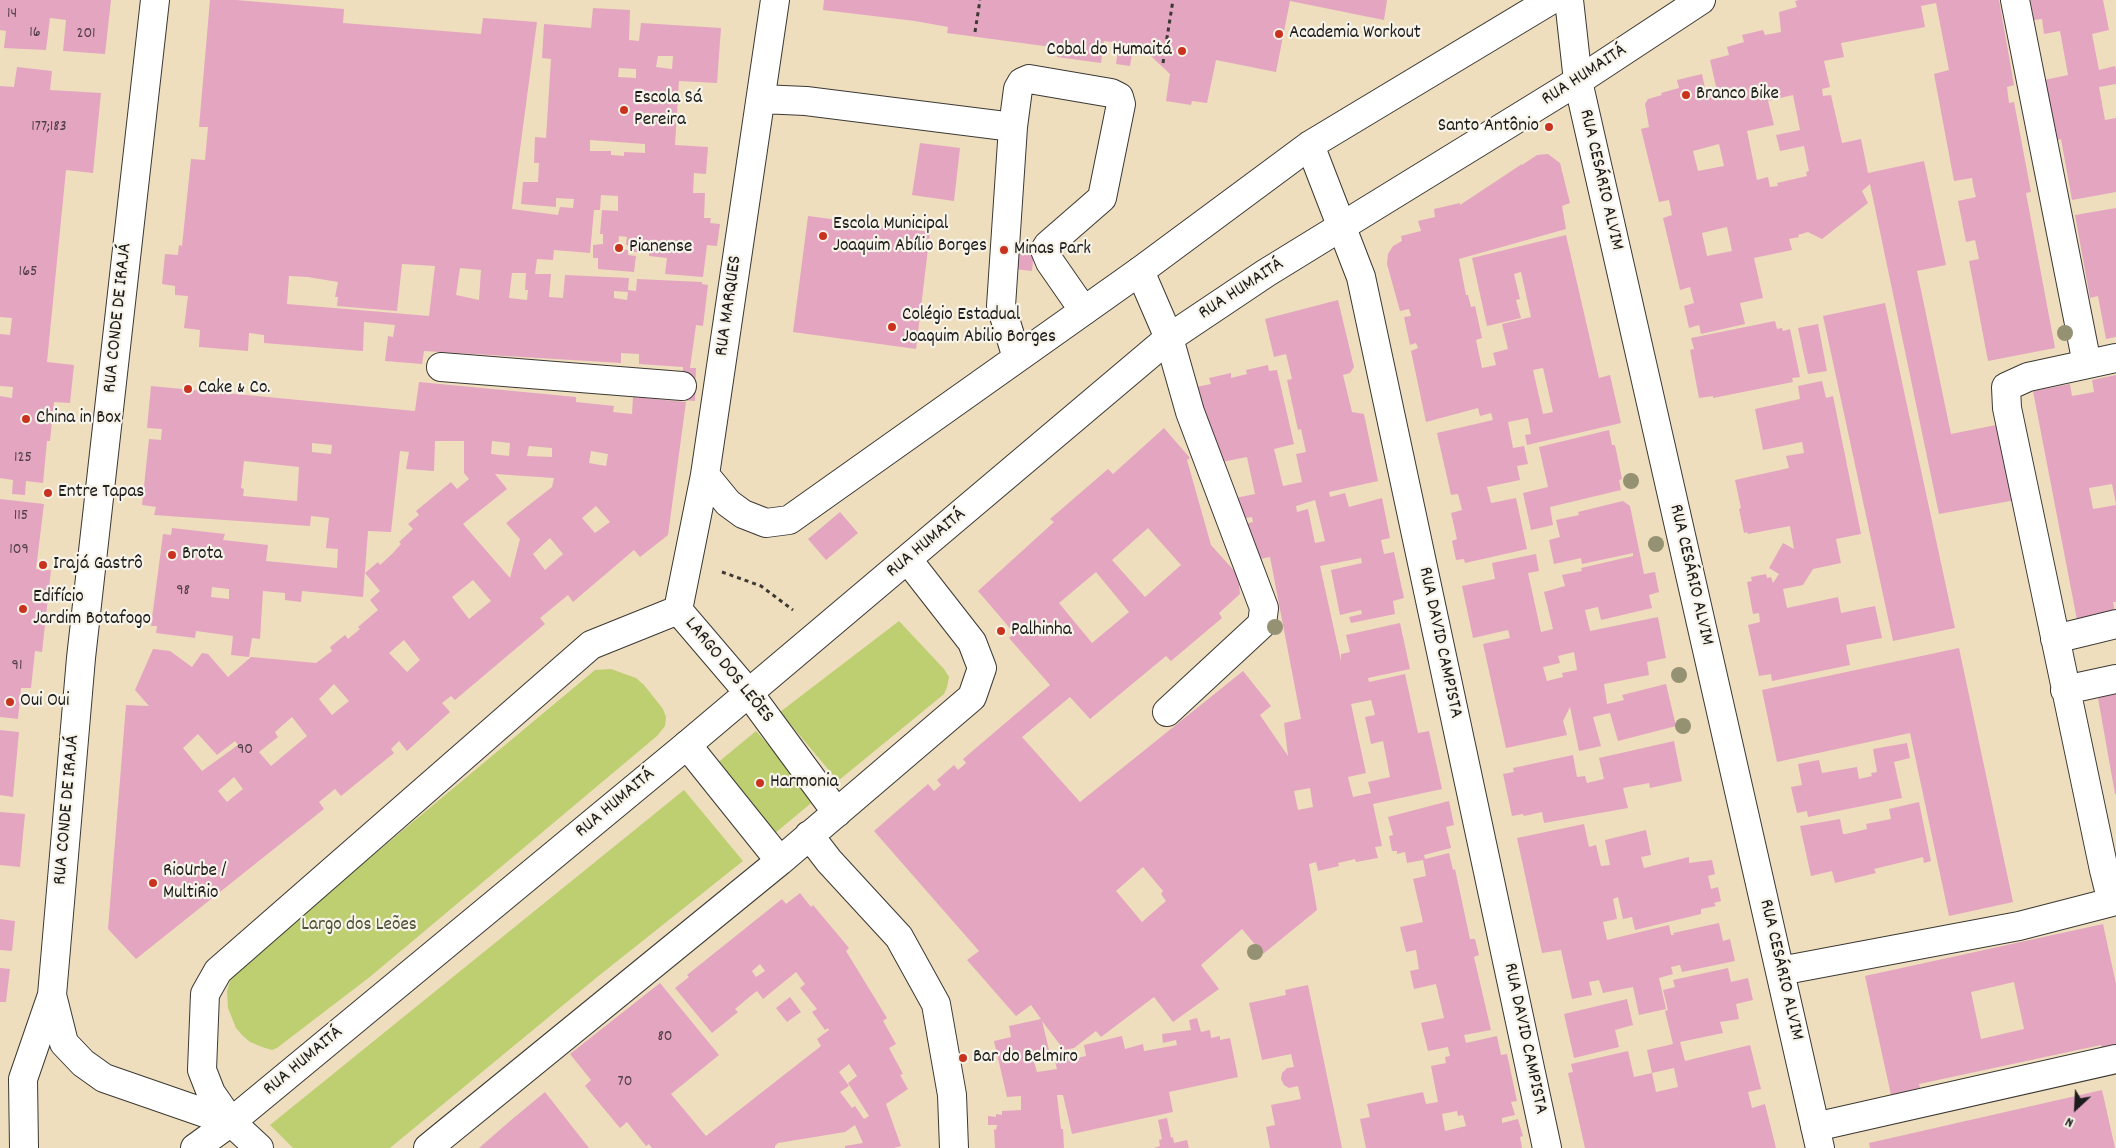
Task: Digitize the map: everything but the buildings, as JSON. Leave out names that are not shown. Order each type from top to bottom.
[{"type":"street","name":"RUA CONDE DE IRAJÁ","points":[[24,1148],[23,1080],[52,995],[81,658],[155,0]]},
{"type":"street","name":"RUA MARQUES","points":[[678,610],[705,475],[698,388],[761,99],[775,0]]},
{"type":"street","points":[[705,475],[728,503],[743,514],[766,523],[789,520],[1140,271],[1310,145],[1551,0]]},
{"type":"street","name":"RUA CESÁRIO ALVIM","points":[[1569,0],[1578,82],[1818,1137]]},
{"type":"street","name":"RUA HUMAITÁ","points":[[196,1148],[231,1122],[687,746],[748,692],[908,560],[1169,338],[1266,273],[1578,82],[1701,0]]},
{"type":"street","points":[[2015,0],[2087,364]]},
{"type":"street","points":[[1017,358],[1001,306],[1013,126],[1018,89],[1022,82],[1029,79],[1120,96],[1121,104],[1102,198],[1048,245],[1045,250],[1050,262],[1084,311]]},
{"type":"street","points":[[761,99],[806,101],[1013,126]]},
{"type":"street","name":"RUA DAVID CAMPISTA","points":[[1310,145],[1361,277],[1547,1148]]},
{"type":"street","points":[[1140,271],[1169,338],[1190,412],[1264,608],[1262,624],[1167,712]]},
{"type":"street","points":[[1780,971],[2019,926],[2114,902],[2104,870],[2065,690],[2007,408],[2006,388],[2028,377],[2116,358]]},
{"type":"street","points":[[441,367],[698,388]]},
{"type":"street","points":[[428,1148],[780,861],[972,697],[982,668],[972,642],[908,560]]},
{"type":"street","name":"LARGO DOS LEÕES","points":[[259,1148],[231,1122],[211,1093],[202,1070],[205,994],[218,971],[592,644],[678,610],[748,692],[837,813]]},
{"type":"street","points":[[2055,639],[2116,624]]},
{"type":"street","points":[[2065,690],[2116,679]]},
{"type":"street","points":[[687,746],[780,861]]},
{"type":"street","points":[[809,835],[829,862],[899,937],[936,1004],[952,1096],[954,1148]]},
{"type":"street","name":"RUA CONDE DE IRAJÁ","points":[[52,995],[64,1043],[83,1063],[104,1078],[231,1122]]},
{"type":"street","points":[[1818,1137],[2116,1059]]},
{"type":"path","points":[[975,32],[980,0]]},
{"type":"path","points":[[1163,63],[1173,0]]},
{"type":"path","points":[[688,561],[761,586],[795,612]]},
{"type":"green space","points":[[899,621],[944,669],[949,677],[947,687],[944,694],[838,781],[780,712]]},
{"type":"green space","name":"Largo dos Leões","points":[[611,669],[636,678],[663,709],[666,717],[665,726],[657,736],[371,976],[277,1048],[272,1050],[262,1047],[250,1042],[242,1035],[236,1028],[228,1008],[227,991],[233,972],[595,670]]},
{"type":"green space","points":[[756,731],[816,799],[768,839],[710,769]]},
{"type":"green space","name":"Largo dos Leões","points":[[684,790],[743,861],[596,978],[390,1148],[293,1148],[270,1125]]},
{"type":"place","name":"Academia Workout","points":[[1279,34]]},
{"type":"place","name":"Cobal do Humaitá","points":[[1182,51]]},
{"type":"place","name":"Branco Bike","points":[[1686,95]]},
{"type":"place","name":"Escola Sá Pereira","points":[[624,110]]},
{"type":"place","name":"Santo Antônio","points":[[1549,127]]},
{"type":"place","name":"Escola Municipal Joaquim Abílio Borges","points":[[823,236]]},
{"type":"place","name":"Pianense","points":[[619,248]]},
{"type":"place","name":"Minas Park","points":[[1004,250]]},
{"type":"place","name":"Colégio Estadual Joaquim Abilio Borges","points":[[892,327]]},
{"type":"place","name":"Cake & Co.","points":[[188,389]]},
{"type":"place","name":"China in Box","points":[[26,419]]},
{"type":"place","name":"Entre Tapas","points":[[48,493]]},
{"type":"place","name":"Brota","points":[[172,555]]},
{"type":"place","name":"Irajá Gastrô","points":[[43,565]]},
{"type":"place","name":"Edifício Jardim Botafogo","points":[[23,609]]},
{"type":"place","name":"Palhinha","points":[[1001,631]]},
{"type":"place","name":"Oui Oui","points":[[10,702]]},
{"type":"place","name":"Harmonia","points":[[760,783]]},
{"type":"place","name":"RioUrbe / MultiRio","points":[[153,883]]},
{"type":"place","name":"Bar do Belmiro","points":[[963,1058]]}]
